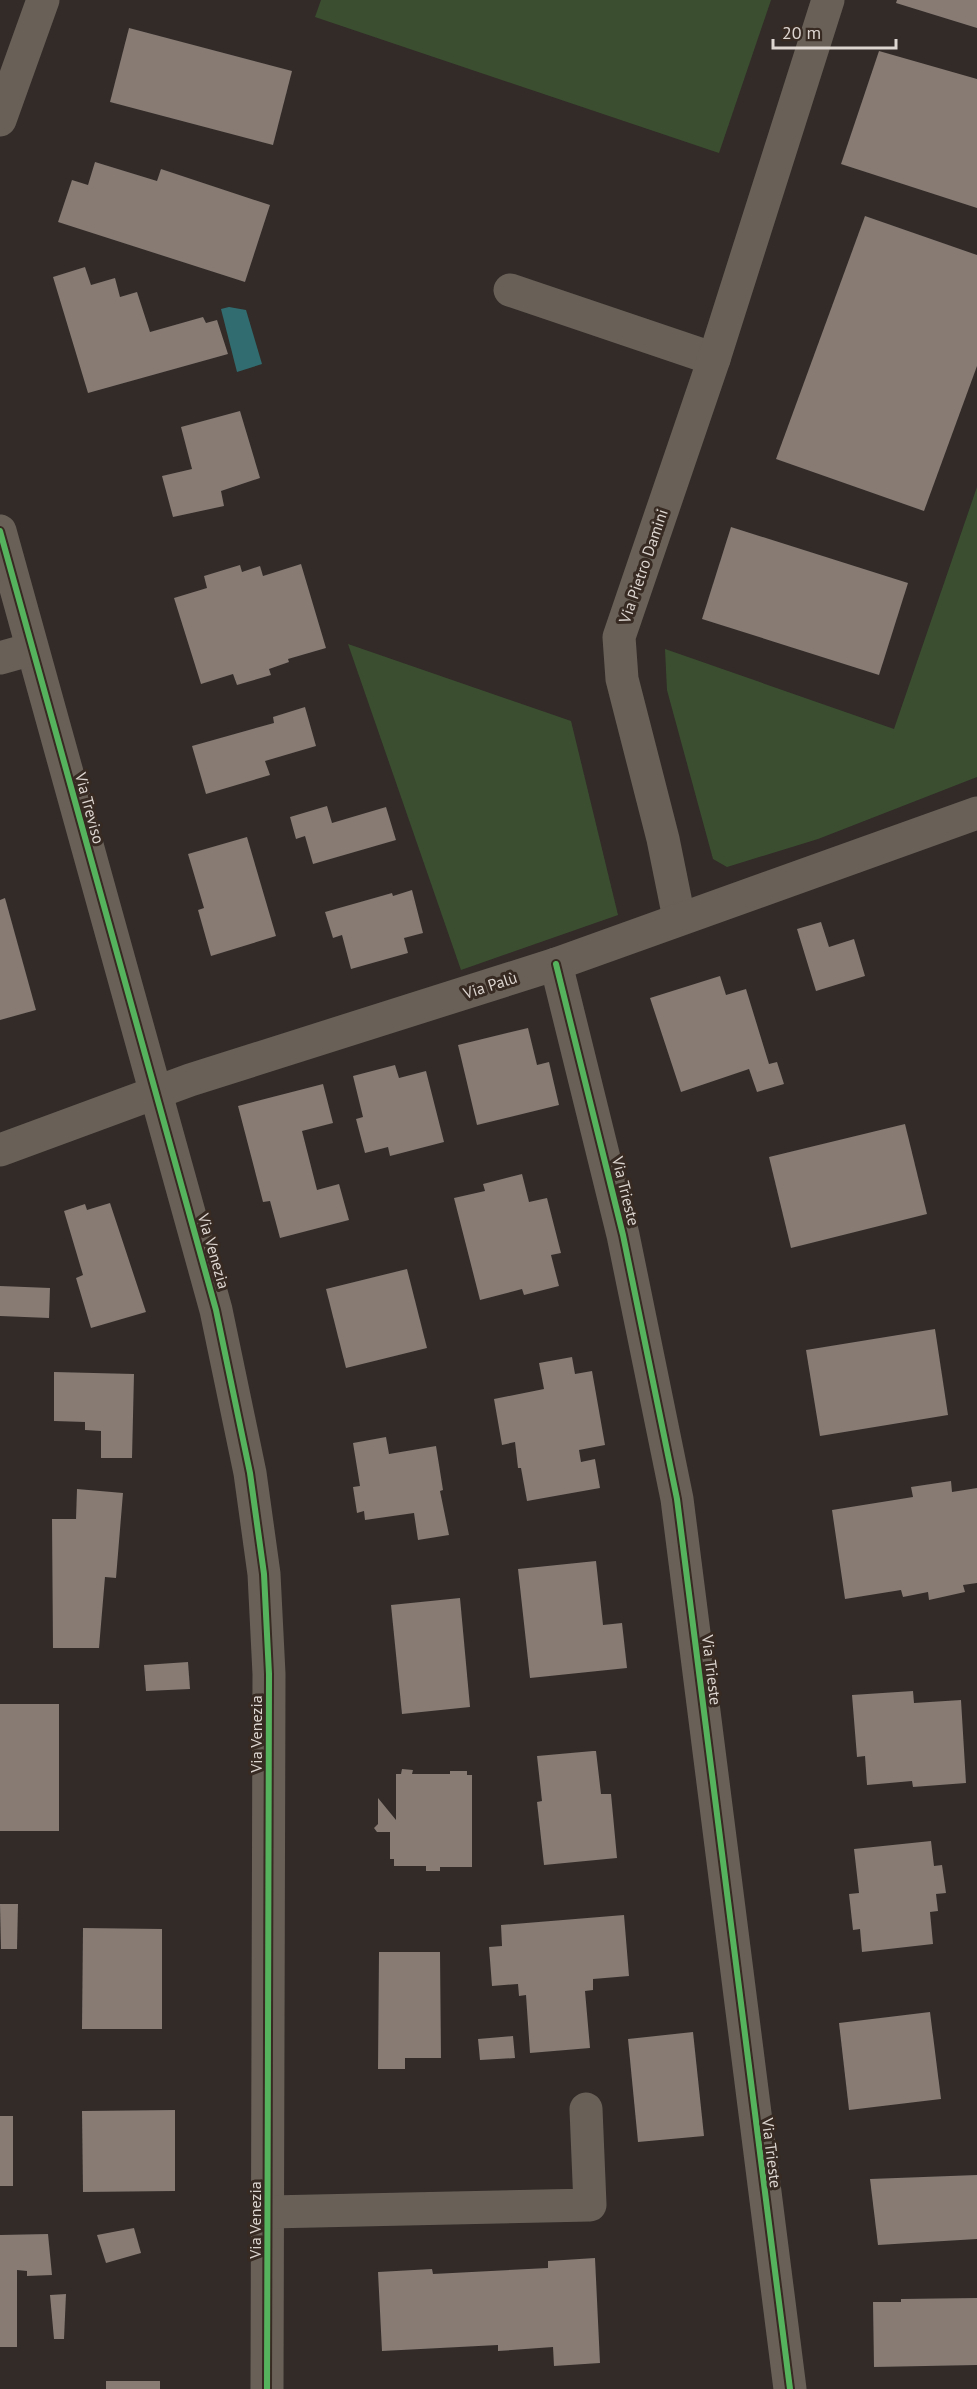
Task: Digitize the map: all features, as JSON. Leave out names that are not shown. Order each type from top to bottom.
[{"type":"street","points":[[0,120],[43,0]]},
{"type":"street","name":"Via Pietro Damini","points":[[680,918],[663,839],[622,679],[619,637],[714,359],[828,0]]},
{"type":"street","points":[[510,290],[714,359]]},
{"type":"street","name":"Via Treviso","points":[[0,531],[156,1092]]},
{"type":"street","points":[[0,658],[32,649]]},
{"type":"street","name":"Via Palù","points":[[0,1150],[156,1092],[556,964],[977,813]]},
{"type":"street","name":"Via Trieste","points":[[556,964],[623,1235],[677,1499],[790,2389]]},
{"type":"street","name":"Via Venezia","points":[[156,1092],[216,1310],[250,1473],[264,1574],[269,1674],[267,2389]]},
{"type":"street","name":"Via Venezia","points":[[269,2212],[590,2205],[586,2109]]},
{"type":"green space","points":[[321,0],[771,0],[719,153],[315,17]]},
{"type":"green space","points":[[977,487],[977,777],[818,839],[727,867],[713,859],[667,690],[665,649],[894,729]]},
{"type":"green space","points":[[348,644],[571,721],[618,915],[461,970]]},
{"type":"water","points":[[229,307],[246,310],[262,364],[237,372],[221,309]]},
{"type":"building","points":[[897,0],[977,0],[977,28],[896,3]]},
{"type":"building","points":[[129,28],[292,71],[273,145],[110,102]]},
{"type":"building","points":[[879,51],[977,79],[977,208],[841,164]]},
{"type":"building","points":[[95,162],[157,181],[161,169],[270,205],[245,282],[58,222],[72,180],[88,185]]},
{"type":"building","points":[[865,216],[977,255],[977,366],[924,511],[776,459]]},
{"type":"building","points":[[85,267],[91,285],[115,278],[120,297],[137,292],[150,332],[203,317],[206,323],[217,320],[228,354],[88,393],[53,277]]},
{"type":"building","points":[[240,411],[260,478],[221,491],[224,506],[173,517],[162,476],[192,469],[181,427]]},
{"type":"building","points":[[731,527],[908,583],[879,675],[702,619]]},
{"type":"building","points":[[301,564],[326,648],[288,659],[289,662],[269,669],[271,675],[237,685],[233,674],[201,684],[174,598],[207,588],[204,576],[240,565],[242,572],[260,566],[263,576]]},
{"type":"building","points":[[305,707],[316,746],[265,761],[270,775],[206,794],[192,746],[274,723],[273,717]]},
{"type":"building","points":[[327,806],[332,823],[386,807],[396,840],[313,864],[305,836],[296,839],[290,817]]},
{"type":"building","points":[[247,837],[276,936],[211,956],[198,910],[204,908],[188,854]]},
{"type":"building","points":[[412,890],[423,933],[404,938],[408,953],[351,969],[342,935],[333,938],[325,912],[392,893],[393,896]]},
{"type":"building","points":[[5,898],[36,1010],[0,1020],[0,900]]},
{"type":"building","points":[[821,922],[829,947],[854,939],[865,976],[816,991],[797,929]]},
{"type":"building","points":[[720,976],[726,995],[746,989],[769,1064],[777,1062],[784,1084],[757,1092],[749,1069],[681,1092],[650,998]]},
{"type":"building","points":[[528,1028],[537,1065],[549,1062],[559,1105],[477,1125],[458,1045]]},
{"type":"building","points":[[395,1065],[399,1078],[426,1071],[444,1142],[390,1156],[388,1147],[365,1153],[356,1119],[363,1117],[353,1076]]},
{"type":"building","points":[[323,1084],[333,1123],[302,1131],[317,1190],[339,1184],[349,1220],[280,1238],[270,1201],[263,1202],[238,1106]]},
{"type":"building","points":[[905,1124],[927,1214],[791,1248],[769,1157]]},
{"type":"building","points":[[522,1174],[529,1202],[547,1198],[561,1253],[551,1255],[559,1286],[524,1295],[522,1289],[480,1300],[454,1198],[485,1191],[483,1184]]},
{"type":"building","points":[[110,1203],[146,1312],[91,1328],[76,1278],[83,1275],[64,1211],[85,1204],[87,1210]]},
{"type":"building","points":[[407,1269],[427,1348],[346,1368],[326,1289]]},
{"type":"building","points":[[0,1286],[50,1288],[49,1318],[0,1316]]},
{"type":"building","points":[[935,1329],[948,1415],[820,1436],[806,1350]]},
{"type":"building","points":[[572,1357],[575,1374],[592,1371],[605,1445],[579,1450],[581,1462],[595,1459],[600,1488],[527,1501],[521,1468],[518,1468],[515,1442],[502,1445],[494,1399],[544,1389],[539,1363]]},
{"type":"building","points":[[54,1372],[134,1374],[132,1458],[101,1458],[101,1431],[85,1430],[85,1422],[54,1421]]},
{"type":"building","points":[[386,1437],[389,1454],[436,1446],[443,1490],[440,1491],[449,1535],[418,1540],[414,1513],[365,1520],[364,1511],[357,1513],[353,1487],[360,1486],[353,1443]]},
{"type":"building","points":[[951,1481],[952,1492],[977,1488],[977,1583],[963,1585],[965,1592],[929,1600],[928,1592],[903,1597],[901,1590],[845,1599],[832,1510],[913,1497],[911,1487]]},
{"type":"building","points":[[77,1489],[123,1493],[116,1578],[105,1577],[99,1648],[53,1648],[52,1519],[76,1519]]},
{"type":"building","points":[[596,1561],[603,1625],[622,1623],[627,1668],[530,1678],[518,1569]]},
{"type":"building","points":[[460,1598],[470,1707],[402,1714],[391,1605]]},
{"type":"building","points":[[188,1662],[190,1689],[146,1691],[144,1665]]},
{"type":"building","points":[[913,1691],[914,1703],[961,1700],[966,1783],[913,1787],[912,1781],[867,1785],[865,1756],[857,1757],[852,1695]]},
{"type":"building","points":[[0,1704],[59,1704],[59,1831],[0,1831]]},
{"type":"building","points":[[596,1751],[601,1794],[611,1794],[617,1858],[544,1865],[537,1802],[542,1801],[537,1756]]},
{"type":"building","points":[[402,1769],[413,1770],[412,1774],[450,1774],[450,1771],[467,1771],[467,1775],[472,1775],[472,1867],[440,1867],[440,1871],[426,1871],[426,1866],[394,1866],[394,1859],[390,1859],[390,1832],[377,1832],[374,1828],[378,1824],[378,1798],[396,1820],[396,1774],[401,1774]]},
{"type":"building","points":[[931,1841],[934,1866],[942,1865],[946,1893],[936,1894],[938,1911],[930,1912],[933,1944],[862,1952],[860,1929],[853,1930],[849,1894],[859,1893],[854,1849]]},
{"type":"building","points":[[0,1904],[18,1904],[17,1949],[1,1949]]},
{"type":"building","points":[[624,1915],[629,1976],[593,1979],[593,1990],[585,1991],[590,2048],[530,2053],[526,1995],[519,1996],[518,1984],[492,1986],[489,1947],[502,1946],[501,1925]]},
{"type":"building","points":[[83,1928],[162,1929],[162,2029],[82,2029]]},
{"type":"building","points":[[379,1952],[440,1952],[441,2058],[405,2058],[405,2069],[378,2069]]},
{"type":"building","points":[[930,2012],[941,2099],[849,2110],[839,2023]]},
{"type":"building","points":[[693,2032],[704,2136],[638,2142],[628,2039]]},
{"type":"building","points":[[513,2036],[515,2058],[480,2060],[478,2039]]},
{"type":"building","points":[[175,2110],[175,2191],[83,2192],[82,2111]]},
{"type":"building","points":[[0,2116],[13,2116],[13,2186],[0,2186]]},
{"type":"building","points":[[977,2175],[977,2239],[878,2245],[870,2179]]},
{"type":"building","points":[[134,2228],[141,2253],[106,2263],[97,2235]]},
{"type":"building","points":[[48,2234],[52,2275],[27,2276],[27,2271],[17,2270],[17,2347],[0,2347],[0,2235]]},
{"type":"building","points":[[595,2258],[600,2363],[554,2366],[553,2347],[498,2351],[498,2345],[382,2351],[378,2272],[432,2269],[433,2274],[548,2268],[548,2261]]},
{"type":"building","points":[[66,2294],[64,2339],[54,2339],[50,2295]]},
{"type":"building","points":[[977,2298],[977,2365],[874,2367],[873,2302],[901,2302],[901,2299]]},
{"type":"building","points":[[106,2381],[160,2381],[160,2389],[106,2389]]},
{"type":"cycle path","points":[[0,531],[216,1310],[250,1473],[264,1574],[269,1674],[267,2389]]},
{"type":"cycle path","points":[[556,964],[623,1235],[677,1499],[790,2389]]}]
